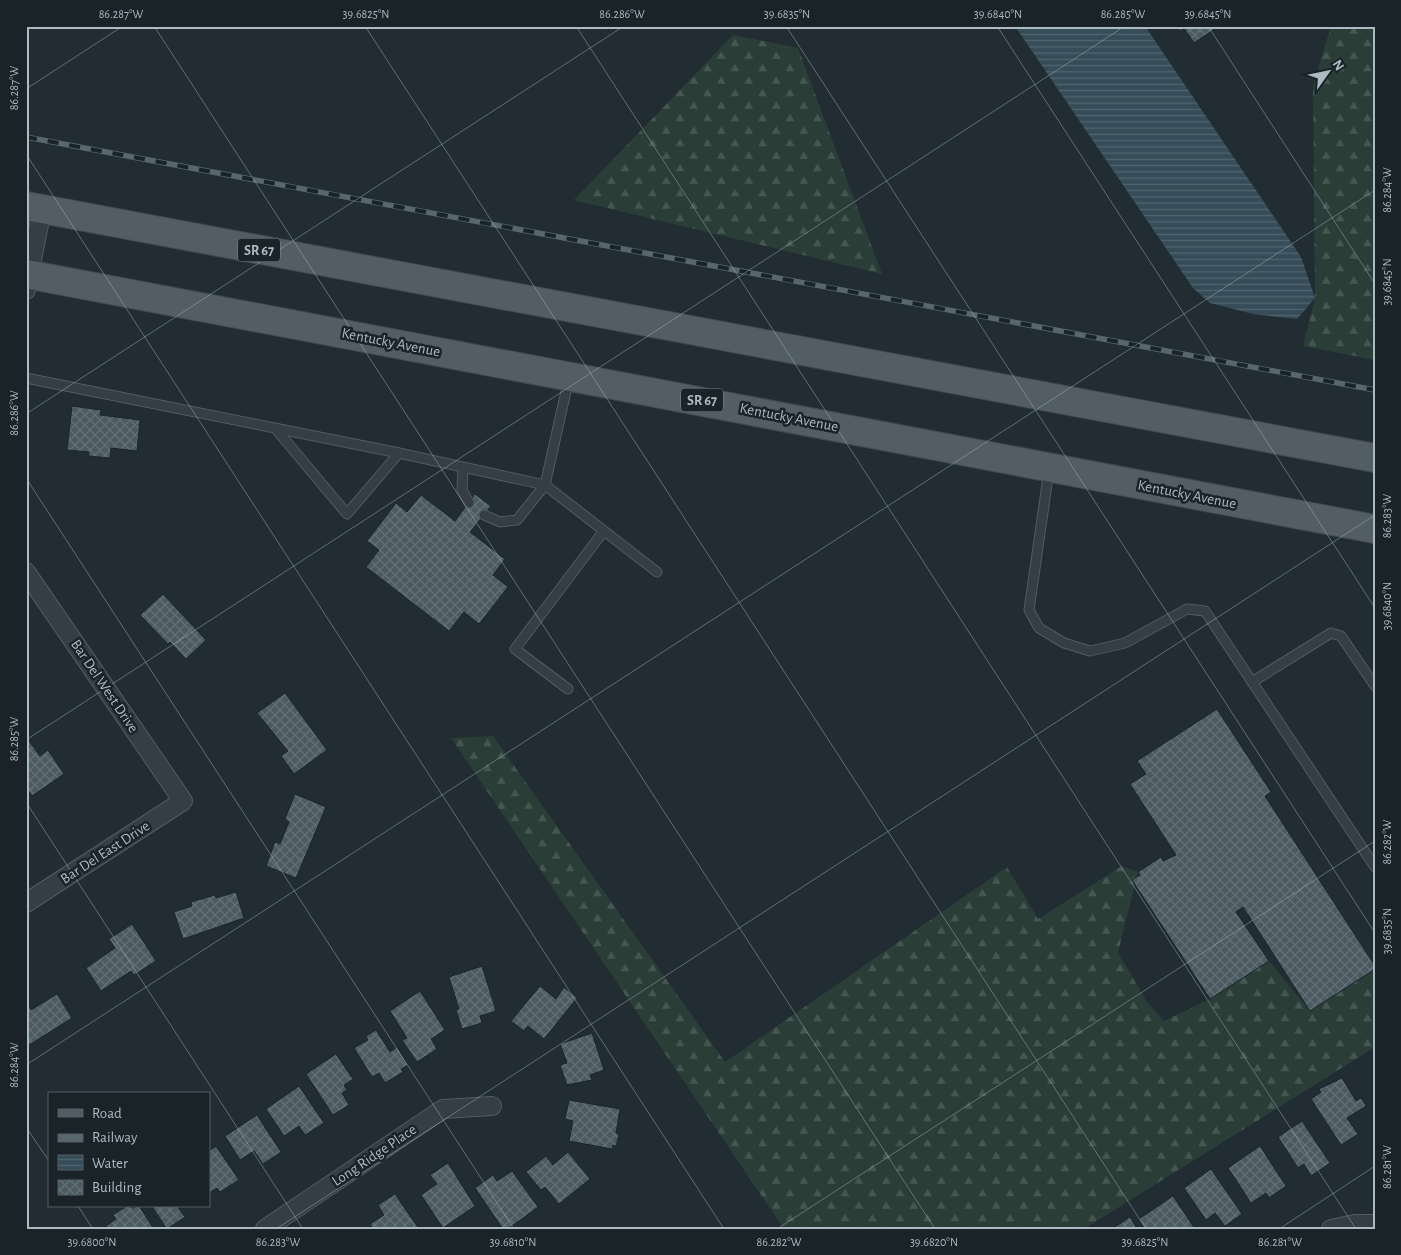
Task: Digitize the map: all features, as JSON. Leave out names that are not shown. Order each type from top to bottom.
[{"type":"main road","name":"SR 67","points":[[34,208],[1375,458]]},
{"type":"main road","name":"Kentucky Avenue","points":[[27,279],[570,376],[1375,529]]},
{"type":"street","points":[[27,279],[34,208]]},
{"type":"street","name":"Bar Del West Drive","points":[[26,572],[184,800]]},
{"type":"street","name":"Bar Del East Drive","points":[[26,903],[184,800]]},
{"type":"street","name":"Long Ridge Place","points":[[265,1229],[443,1109],[492,1106]]},
{"type":"street","points":[[1331,1229],[1356,1224],[1375,1224]]},
{"type":"lane","points":[[484,515],[500,522],[517,520],[545,486],[570,376]]},
{"type":"lane","points":[[26,378],[399,453],[545,486],[657,572]]},
{"type":"lane","points":[[275,428],[347,514],[399,453]]},
{"type":"lane","points":[[463,467],[462,490],[469,503]]},
{"type":"lane","points":[[1050,468],[1029,610],[1040,628],[1064,643],[1090,651],[1125,643],[1187,609],[1205,611],[1375,867]]},
{"type":"lane","points":[[568,689],[516,649],[603,532]]},
{"type":"lane","points":[[1252,682],[1331,633],[1341,636],[1375,686]]},
{"type":"green space","points":[[1331,26],[1375,26],[1375,360],[1303,346],[1315,298],[1313,85]]},
{"type":"green space","points":[[733,35],[798,48],[882,274],[574,200]]},
{"type":"green space","points":[[493,736],[725,1062],[1007,867],[1038,919],[1122,866],[1138,872],[1118,952],[1145,999],[1164,1021],[1210,999],[1269,961],[1310,1011],[1375,969],[1375,1047],[1084,1229],[784,1229],[451,738]]},
{"type":"water","points":[[1015,26],[1145,26],[1301,257],[1315,298],[1297,319],[1253,314],[1210,303],[1193,288]]},
{"type":"building","points":[[1177,26],[1219,26],[1194,43],[1184,28],[1180,31]]},
{"type":"building","points":[[72,406],[101,410],[100,415],[140,420],[137,451],[111,448],[110,458],[88,456],[89,452],[67,450]]},
{"type":"building","points":[[475,494],[491,506],[470,532],[505,559],[493,575],[508,587],[479,624],[464,612],[449,631],[366,567],[379,550],[367,541],[396,503],[407,512],[421,495],[455,521]]},
{"type":"building","points":[[163,594],[206,640],[186,659],[170,642],[168,644],[140,615]]},
{"type":"building","points":[[285,693],[327,750],[294,774],[281,756],[288,751],[257,713]]},
{"type":"building","points":[[1217,709],[1271,792],[1265,796],[1375,966],[1375,969],[1310,1011],[1243,907],[1236,912],[1269,961],[1210,999],[1132,880],[1140,875],[1138,872],[1161,857],[1163,861],[1176,855],[1130,784],[1146,774],[1137,761]]},
{"type":"building","points":[[26,737],[40,756],[48,750],[64,774],[32,796],[26,787]]},
{"type":"building","points":[[295,794],[326,807],[296,878],[266,866],[275,842],[280,844],[289,822],[285,819]]},
{"type":"building","points":[[236,892],[244,918],[183,939],[174,912],[192,906],[191,902],[215,895],[216,898]]},
{"type":"building","points":[[132,924],[156,961],[134,975],[131,971],[101,991],[86,968],[115,948],[109,939]]},
{"type":"building","points":[[482,966],[496,1011],[480,1016],[482,1023],[462,1029],[456,1010],[459,1009],[449,977]]},
{"type":"building","points":[[540,986],[556,999],[564,987],[577,998],[544,1039],[528,1026],[524,1031],[511,1021]]},
{"type":"building","points":[[420,991],[445,1030],[431,1039],[437,1049],[417,1062],[402,1040],[407,1038],[390,1011]]},
{"type":"building","points":[[57,994],[72,1018],[26,1047],[26,1003],[31,1010]]},
{"type":"building","points":[[376,1030],[390,1052],[397,1047],[408,1065],[401,1069],[403,1072],[385,1083],[379,1073],[372,1077],[354,1048],[368,1040],[366,1036]]},
{"type":"building","points":[[592,1033],[604,1070],[590,1075],[592,1080],[567,1085],[560,1065],[567,1063],[560,1044]]},
{"type":"building","points":[[336,1054],[353,1079],[344,1085],[347,1090],[342,1093],[349,1105],[333,1115],[306,1074]]},
{"type":"building","points":[[1342,1078],[1356,1101],[1361,1098],[1366,1106],[1347,1118],[1358,1134],[1341,1145],[1311,1099],[1321,1092],[1319,1089]]},
{"type":"building","points":[[299,1086],[324,1123],[305,1135],[299,1126],[284,1136],[266,1109]]},
{"type":"building","points":[[569,1100],[620,1109],[616,1133],[619,1134],[616,1146],[613,1145],[612,1149],[569,1141],[573,1121],[565,1119]]},
{"type":"building","points":[[257,1115],[281,1152],[263,1164],[254,1151],[240,1160],[225,1136]]},
{"type":"building","points":[[1302,1121],[1330,1163],[1311,1176],[1304,1164],[1298,1168],[1278,1137]]},
{"type":"building","points":[[216,1146],[239,1180],[220,1192],[217,1188],[210,1192],[210,1150]]},
{"type":"building","points":[[1260,1146],[1286,1186],[1269,1198],[1266,1193],[1251,1203],[1228,1168]]},
{"type":"building","points":[[568,1152],[590,1179],[559,1204],[545,1187],[541,1190],[526,1172],[546,1156],[553,1165]]},
{"type":"building","points":[[448,1163],[475,1206],[443,1228],[421,1195],[437,1184],[430,1175]]},
{"type":"building","points":[[1211,1169],[1242,1214],[1225,1226],[1215,1213],[1206,1220],[1184,1188]]},
{"type":"building","points":[[512,1171],[538,1207],[508,1229],[503,1229],[475,1188],[493,1175],[497,1181]]},
{"type":"building","points":[[395,1194],[419,1229],[373,1229],[370,1224],[384,1215],[378,1205]]},
{"type":"building","points":[[1173,1196],[1195,1229],[1145,1229],[1139,1219]]},
{"type":"building","points":[[124,1208],[140,1208],[154,1229],[108,1229],[106,1226],[116,1219],[113,1215]]},
{"type":"building","points":[[153,1208],[178,1208],[185,1217],[167,1229]]},
{"type":"building","points":[[1130,1217],[1137,1229],[1112,1229]]},
{"type":"railway","points":[[26,137],[1375,390]]}]
